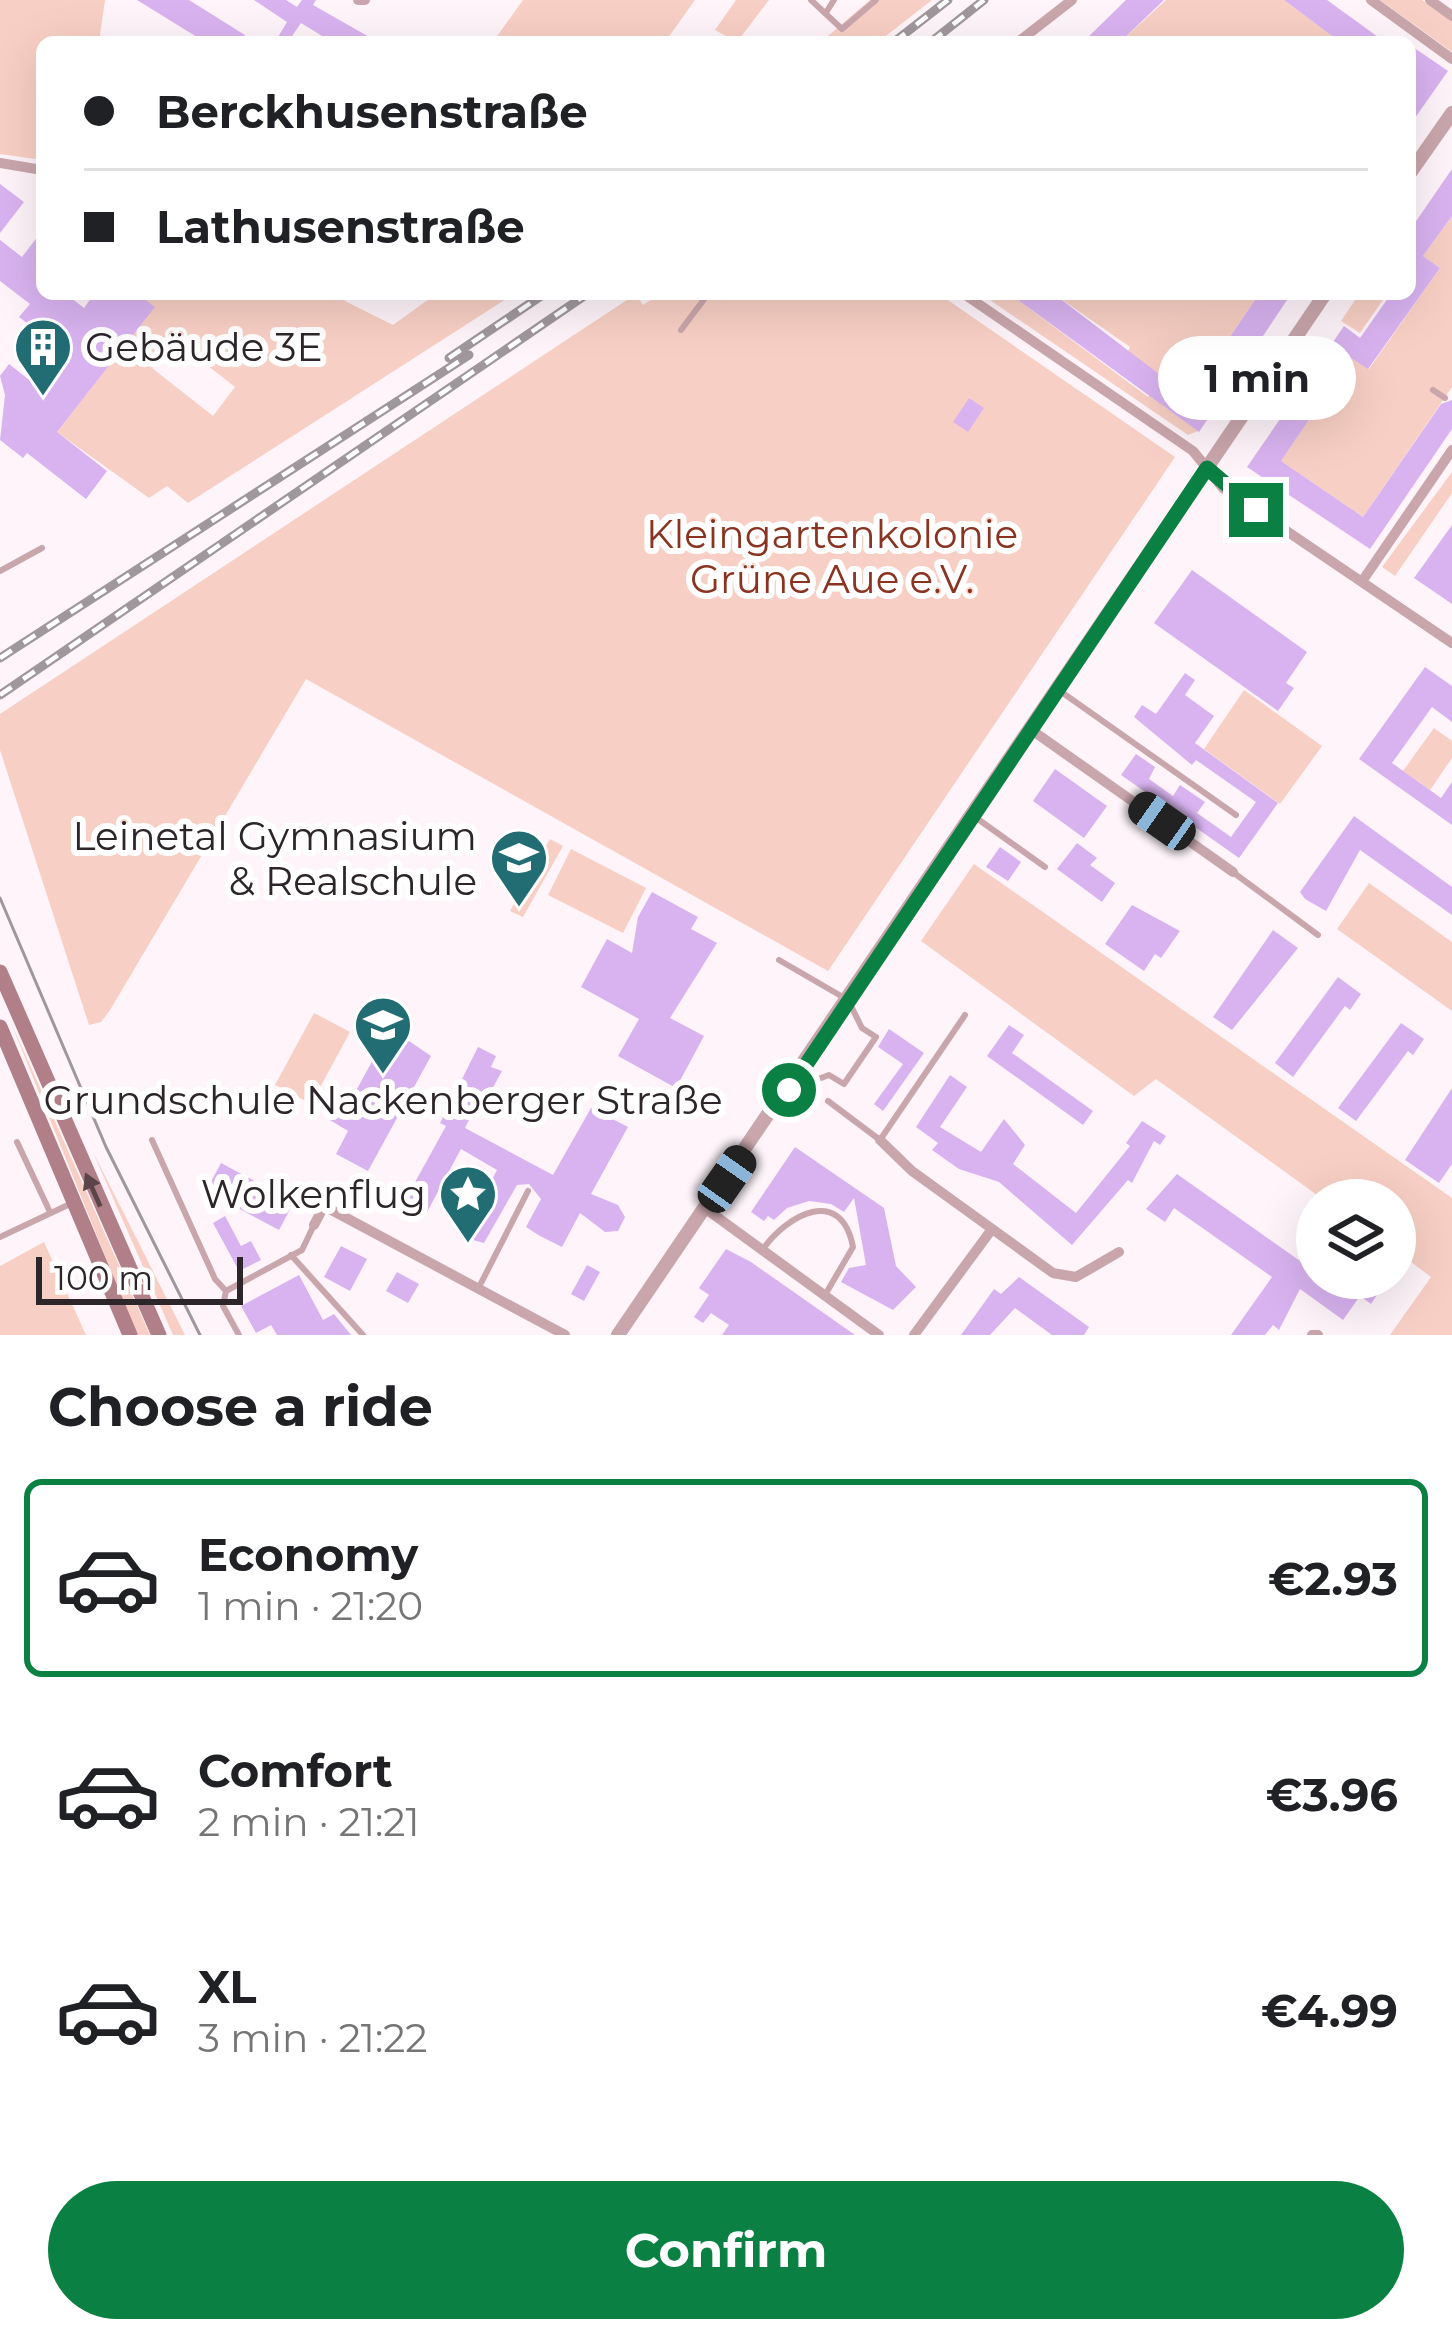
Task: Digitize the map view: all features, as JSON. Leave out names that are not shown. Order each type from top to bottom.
[{"type":"main road","points":[[0,972],[159,1335]]},
{"type":"main road","points":[[0,1027],[130,1335]]},
{"type":"street","points":[[1027,36],[1072,0]]},
{"type":"street","points":[[1371,0],[1452,59]]},
{"type":"street","points":[[1430,0],[1452,16]]},
{"type":"street","points":[[1416,164],[1452,113]]},
{"type":"street","points":[[0,163],[36,169]]},
{"type":"street","points":[[973,300],[1193,451],[1223,488],[1452,643]]},
{"type":"street","points":[[618,1335],[975,817],[1321,300]]},
{"type":"street","points":[[1363,580],[1452,450]]},
{"type":"street","points":[[1033,731],[1233,872]]},
{"type":"street","points":[[880,1140],[1053,1273],[1076,1277],[1120,1252]]},
{"type":"street","points":[[314,1225],[324,1206],[565,1335]]},
{"type":"street","points":[[706,1208],[879,1335]]},
{"type":"street","points":[[914,1335],[992,1229]]},
{"type":"lane","points":[[811,0],[842,29],[876,0]]},
{"type":"lane","points":[[826,11],[834,0]]},
{"type":"lane","points":[[681,330],[704,300]]},
{"type":"lane","points":[[1433,390],[1445,398]]},
{"type":"lane","points":[[0,572],[42,548]]},
{"type":"lane","points":[[1060,691],[1236,815]]},
{"type":"lane","points":[[975,817],[1045,867]]},
{"type":"lane","points":[[1233,872],[1318,935]]},
{"type":"lane","points":[[779,960],[848,1000],[862,1028],[876,1037],[844,1084],[830,1075],[789,1090]]},
{"type":"lane","points":[[828,1101],[880,1140],[965,1015]]},
{"type":"lane","points":[[152,1140],[215,1280],[226,1291]]},
{"type":"lane","points":[[17,1142],[50,1212]]},
{"type":"lane","points":[[324,1206],[332,1190]]},
{"type":"lane","points":[[478,1288],[528,1191]]},
{"type":"lane","points":[[0,1237],[73,1203]]},
{"type":"lane","points":[[763,1249],[798,1213],[820,1211],[838,1218],[850,1231],[853,1247],[825,1295]]},
{"type":"lane","points":[[226,1291],[302,1250],[314,1225]]},
{"type":"lane","points":[[291,1256],[363,1335]]},
{"type":"lane","points":[[226,1291],[223,1306],[238,1335]]},
{"type":"green space","points":[[0,0],[105,0],[100,36],[36,36],[36,159],[0,154]]},
{"type":"green space","points":[[523,0],[695,0],[669,36],[497,36]]},
{"type":"green space","points":[[736,0],[769,0],[742,36],[715,30]]},
{"type":"green space","points":[[870,0],[932,0],[886,36],[828,36]]},
{"type":"green space","points":[[1166,0],[1284,0],[1332,36],[1127,36]]},
{"type":"green space","points":[[1380,0],[1422,0],[1452,21],[1452,52]]},
{"type":"green space","points":[[1452,216],[1452,387],[1363,517],[1281,461],[1351,358],[1369,369],[1440,268],[1423,256]]},
{"type":"green space","points":[[145,300],[343,300],[393,325],[428,300],[505,300],[188,503],[167,486],[149,498],[57,432],[154,308]],"holes":[[[175,340],[235,387],[213,416],[152,368]]]},
{"type":"green space","name":"Kleingartenkolonie Grüne Aue e.V.","points":[[627,300],[640,300],[643,305],[650,300],[948,300],[1175,457],[828,971],[306,679],[110,1010],[101,1022],[89,1025],[0,750],[0,714]]},
{"type":"green space","points":[[990,300],[1018,300],[1148,397],[1162,378],[1127,353],[1130,347],[1063,300],[1255,300],[1189,396],[1176,388],[1163,406],[1198,431],[1188,435]]},
{"type":"green space","points":[[1355,300],[1383,300],[1360,333],[1341,321]]},
{"type":"green space","points":[[1452,472],[1452,493],[1395,576],[1382,567]]},
{"type":"green space","points":[[1244,690],[1322,746],[1280,804],[1204,749]]},
{"type":"green space","points":[[1434,728],[1452,741],[1452,758],[1430,790],[1403,771]]},
{"type":"green space","points":[[550,839],[563,846],[523,917],[510,911]]},
{"type":"green space","points":[[571,849],[646,888],[623,933],[548,895]]},
{"type":"green space","points":[[974,864],[1452,1198],[1452,1335],[1390,1335],[1431,1277],[1416,1266],[1416,1179],[1296,1180],[1156,1079],[1134,1096],[921,941]]},
{"type":"green space","points":[[1369,883],[1452,942],[1452,1011],[1337,929]]},
{"type":"green space","points":[[314,1013],[350,1032],[311,1104],[275,1085]]},
{"type":"green space","points":[[9,1018],[150,1335],[137,1335]]},
{"type":"green space","points":[[92,1150],[185,1335],[173,1335]]},
{"type":"green space","points":[[44,1242],[86,1335],[0,1335],[0,1266]]},
{"type":"building","points":[[137,0],[189,0],[245,35],[195,36]]},
{"type":"building","points":[[254,0],[286,0],[297,7],[302,0],[316,0],[313,5],[367,36],[322,36],[301,23],[292,36],[279,36],[287,22]]},
{"type":"building","points":[[1126,0],[1164,0],[1126,36],[1089,36]]},
{"type":"building","points":[[1284,0],[1327,0],[1377,36],[1332,36]]},
{"type":"building","points":[[1416,49],[1448,71],[1416,116]]},
{"type":"building","points":[[1452,169],[1452,216],[1423,256],[1440,268],[1368,369],[1351,358],[1281,461],[1363,517],[1441,404],[1452,400],[1452,429],[1370,549],[1247,467],[1344,326],[1360,338],[1387,300],[1416,300],[1416,221]]},
{"type":"building","points":[[0,184],[24,202],[0,233]]},
{"type":"building","name":"Gebäude 3E","points":[[36,239],[36,300],[74,300],[84,308],[90,300],[146,300],[155,307],[57,432],[107,471],[86,499],[27,453],[23,458],[0,440],[5,395],[0,376],[9,364],[28,379],[49,352],[23,331],[28,324],[19,317],[30,304],[0,281],[0,240],[22,257]]},
{"type":"building","points":[[1018,300],[1062,300],[1189,397],[1255,300],[1287,300],[1199,432]]},
{"type":"building","points":[[969,398],[984,408],[968,432],[953,422]]},
{"type":"building","points":[[1452,525],[1452,604],[1414,578]]},
{"type":"building","points":[[1192,570],[1307,652],[1286,683],[1294,688],[1278,711],[1154,623]]},
{"type":"building","points":[[1425,667],[1452,686],[1452,722],[1432,707],[1392,763],[1441,798],[1452,782],[1452,825],[1359,759]]},
{"type":"building","points":[[1185,673],[1195,680],[1185,695],[1214,716],[1195,743],[1278,803],[1239,858],[1121,775],[1136,754],[1155,767],[1149,779],[1173,796],[1180,785],[1205,802],[1197,813],[1231,837],[1256,802],[1196,760],[1192,765],[1134,717],[1142,705],[1156,714]]},
{"type":"building","points":[[1055,769],[1107,806],[1084,838],[1033,801]]},
{"type":"building","points":[[1354,816],[1452,887],[1452,915],[1360,850],[1326,911],[1305,899],[1300,892]]},
{"type":"building","points":[[1077,843],[1097,858],[1090,865],[1115,883],[1102,902],[1057,869]]},
{"type":"building","points":[[1000,847],[1021,862],[1008,881],[986,867]]},
{"type":"building","points":[[652,892],[698,917],[691,929],[717,943],[670,1018],[704,1036],[676,1088],[618,1056],[639,1019],[581,987],[607,939],[632,953],[638,917]]},
{"type":"building","points":[[1132,905],[1180,931],[1161,958],[1155,954],[1144,971],[1105,944]]},
{"type":"building","points":[[1273,930],[1298,948],[1232,1030],[1213,1017]]},
{"type":"building","points":[[1338,977],[1361,994],[1350,1010],[1345,1006],[1293,1077],[1275,1063]]},
{"type":"building","points":[[1401,1023],[1424,1039],[1413,1055],[1408,1051],[1356,1121],[1338,1108]]},
{"type":"building","points":[[1009,1025],[1024,1035],[1012,1053],[1093,1111],[1083,1125],[987,1056]]},
{"type":"building","points":[[390,1028],[431,1056],[368,1171],[336,1154],[348,1131],[330,1120],[342,1098],[350,1102]]},
{"type":"building","points":[[889,1029],[924,1053],[883,1111],[874,1104],[903,1064],[878,1047]]},
{"type":"building","points":[[478,1047],[496,1056],[491,1067],[502,1071],[491,1091],[484,1089],[465,1128],[553,1175],[591,1108],[628,1127],[591,1194],[618,1205],[625,1217],[618,1231],[605,1232],[580,1213],[562,1247],[540,1236],[526,1227],[541,1199],[529,1184],[517,1185],[484,1243],[462,1237],[497,1170],[461,1149],[427,1212],[403,1204],[446,1126],[440,1123]]},
{"type":"building","points":[[950,1075],[967,1087],[940,1127],[981,1152],[1004,1119],[1025,1145],[1013,1164],[1076,1213],[1130,1146],[1126,1143],[1142,1121],[1166,1136],[1160,1145],[1154,1141],[1132,1183],[1128,1180],[1072,1245],[999,1182],[959,1169],[932,1150],[938,1143],[916,1127]]},
{"type":"building","points":[[1452,1088],[1452,1164],[1439,1183],[1405,1160]]},
{"type":"building","points":[[795,1147],[884,1208],[896,1266],[916,1287],[893,1310],[841,1282],[849,1268],[866,1265],[854,1198],[844,1212],[831,1204],[809,1201],[787,1208],[774,1220],[768,1216],[764,1221],[751,1212]]},
{"type":"building","points":[[221,1163],[294,1202],[279,1230],[206,1191]]},
{"type":"building","points":[[1177,1174],[1296,1258],[1296,1297],[1279,1330],[1273,1325],[1265,1335],[1231,1335],[1272,1277],[1174,1208],[1165,1222],[1146,1209]]},
{"type":"building","points":[[225,1216],[241,1246],[251,1241],[261,1260],[239,1271],[213,1223]]},
{"type":"building","points":[[341,1246],[367,1259],[350,1291],[324,1277]]},
{"type":"building","points":[[726,1249],[855,1335],[722,1335],[729,1325],[711,1313],[703,1323],[694,1317],[709,1295],[699,1288]]},
{"type":"building","points":[[587,1265],[600,1272],[584,1301],[571,1294]]},
{"type":"building","points":[[397,1272],[419,1284],[408,1303],[386,1291]]},
{"type":"building","points":[[299,1275],[323,1320],[334,1314],[351,1335],[277,1335],[271,1325],[256,1333],[241,1306]]},
{"type":"building","points":[[1019,1277],[1089,1327],[1084,1335],[1052,1335],[1015,1308],[990,1335],[961,1335],[994,1289],[1001,1294]]},
{"type":"building","points":[[1314,1299],[1358,1299],[1343,1320]]},
{"type":"tram line","points":[[0,898],[106,1147],[200,1335]]},
{"type":"railway","points":[[902,36],[948,0]]},
{"type":"railway","points":[[939,36],[984,0]]},
{"type":"railway","points":[[449,358],[535,300]]},
{"type":"railway","points":[[0,695],[578,300]]},
{"type":"railway","points":[[0,658],[469,355]]},
{"type":"place","name":"Gebäude 3E","points":[[43,398]]},
{"type":"place","name":"Leinetal Gymnasium & Realschule","points":[[519,909]]},
{"type":"place","name":"Grundschule Nackenberger Straße","points":[[383,1076]]},
{"type":"place","name":"Wolkenflug","points":[[468,1245]]},
{"type":"route","points":[[789,1090],[1207,468],[1223,488],[1256,510]]}]
